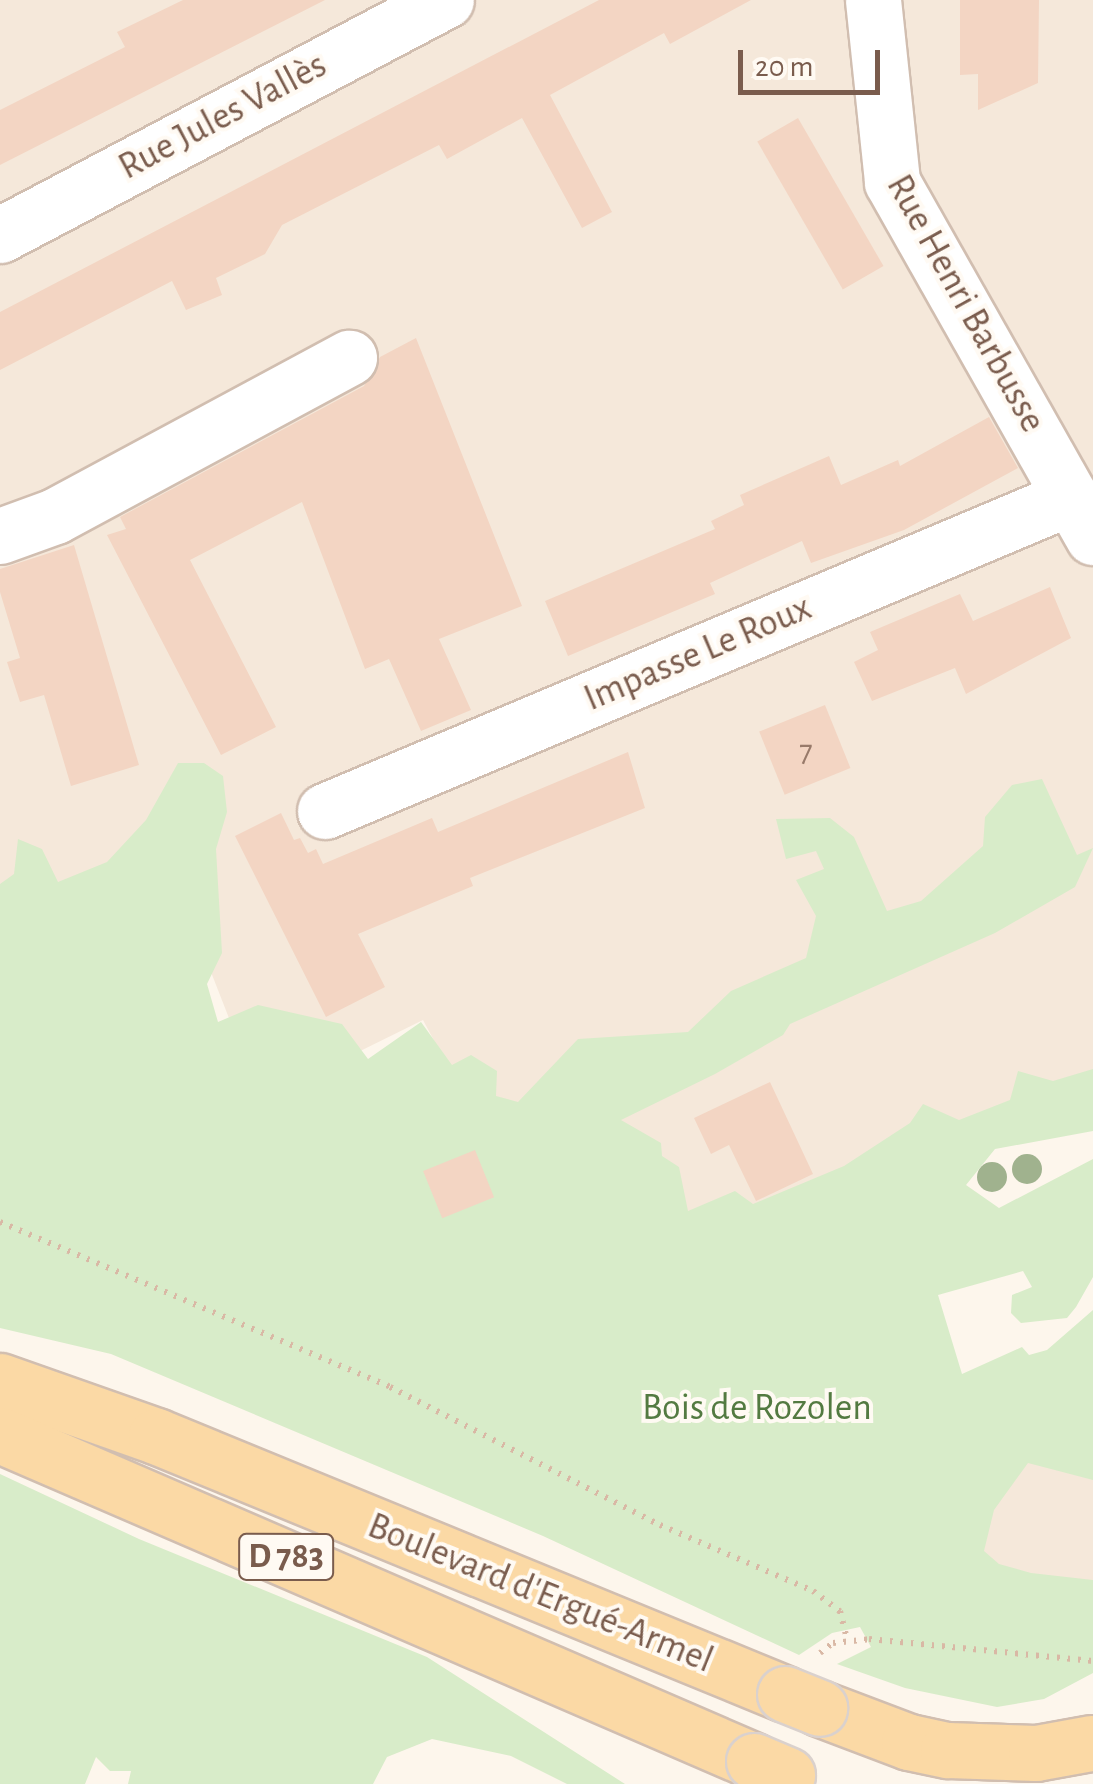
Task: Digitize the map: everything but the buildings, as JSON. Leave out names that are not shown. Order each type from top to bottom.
[{"type":"main road","name":"Boulevard d'Ergué-Armel","points":[[0,1381],[156,1436],[807,1687],[909,1742],[948,1750],[1036,1753],[1092,1742]]},
{"type":"main road","name":"Boulevard d'Ergué-Armel","points":[[0,1435],[784,1773]]},
{"type":"main road","points":[[1056,1784],[1092,1742]]},
{"type":"street","name":"Rue Jules Vallès","points":[[0,235],[446,0]]},
{"type":"street","name":"Rue Henri Barbusse","points":[[873,0],[892,182],[1082,517]]},
{"type":"street","points":[[0,536],[54,516],[350,358]]},
{"type":"street","name":"Impasse Le Roux","points":[[325,811],[1082,517]]},
{"type":"path","points":[[0,1222],[390,1387],[660,1525],[813,1590],[840,1611],[846,1639]]},
{"type":"path","points":[[846,1639],[1093,1660]]},
{"type":"path","points":[[807,1687],[846,1639]]},
{"type":"shaded area","points":[[0,0],[1093,0],[1093,1101],[571,1297],[423,1020],[261,1100],[175,880],[0,998]]},
{"type":"shaded area","points":[[1093,1345],[1093,1618],[906,1591]]},
{"type":"green space","name":"Bois de Rozolen","points":[[178,763],[204,763],[223,776],[227,812],[216,849],[222,953],[207,984],[218,1022],[258,1005],[342,1024],[368,1059],[421,1022],[452,1065],[471,1055],[497,1071],[496,1096],[518,1102],[578,1039],[688,1032],[731,991],[806,958],[816,916],[796,880],[824,869],[816,851],[786,859],[776,819],[830,818],[854,837],[887,911],[921,901],[983,846],[985,817],[1012,785],[1042,779],[1077,855],[1093,848],[1075,887],[995,933],[790,1024],[783,1035],[715,1074],[621,1120],[661,1143],[662,1156],[679,1167],[688,1211],[735,1191],[753,1204],[844,1166],[910,1123],[923,1104],[959,1120],[1010,1100],[1018,1071],[1053,1081],[1093,1069],[1093,1131],[995,1149],[966,1185],[999,1208],[1093,1159],[1093,1277],[1076,1307],[1067,1318],[1021,1323],[1011,1313],[1012,1295],[1032,1287],[1023,1271],[938,1295],[962,1374],[1022,1347],[1029,1355],[1047,1350],[1093,1310],[1093,1480],[1028,1463],[994,1510],[984,1551],[999,1564],[1031,1573],[1093,1580],[1093,1673],[1044,1699],[997,1707],[905,1688],[837,1664],[871,1647],[860,1627],[832,1633],[799,1655],[543,1536],[111,1354],[0,1328],[0,884],[14,874],[18,839],[42,849],[58,882],[107,862],[146,820]]},
{"type":"green space","points":[[0,1474],[139,1539],[427,1657],[625,1784],[567,1784],[511,1756],[432,1739],[387,1757],[373,1784],[128,1784],[131,1771],[110,1771],[96,1757],[85,1784],[0,1784]]}]
